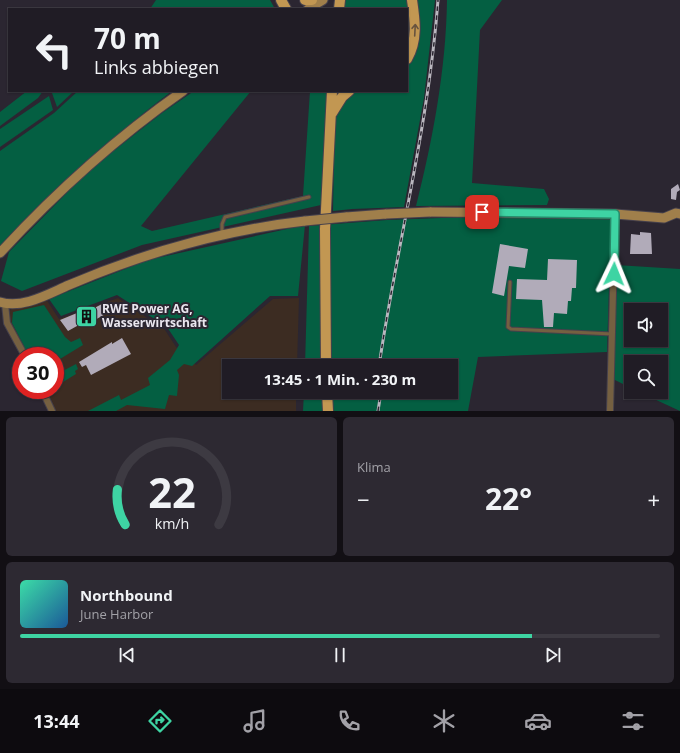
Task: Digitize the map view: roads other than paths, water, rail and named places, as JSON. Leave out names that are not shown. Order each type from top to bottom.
[{"type":"main road","points":[[305,0],[312,0]]},
{"type":"main road","points":[[408,57],[414,42],[415,32],[412,0]]},
{"type":"main road","points":[[326,359],[325,229],[332,92]]},
{"type":"main road","points":[[330,116],[342,97],[348,92]]},
{"type":"main road","points":[[327,399],[328,411]]},
{"type":"street","points":[[310,8],[323,0]]},
{"type":"street","points":[[0,253],[87,166],[159,108],[182,92]]},
{"type":"street","points":[[20,347],[7,323],[3,303],[25,303],[147,256],[222,234],[268,225],[305,220],[386,214],[430,212],[615,214],[664,218],[679,212]]},
{"type":"street","points":[[610,411],[615,214]]},
{"type":"street","points":[[46,399],[52,411]]},
{"type":"lane","points":[[222,234],[222,224],[225,218],[309,197]]},
{"type":"lane","points":[[510,282],[508,327],[511,329],[612,334]]},
{"type":"railway","points":[[380,359],[428,92],[438,0]]},
{"type":"railway","points":[[378,411],[380,399]]},
{"type":"place","name":"RWE Power AG, Wasserwirtschaft","points":[[87,316]]}]
